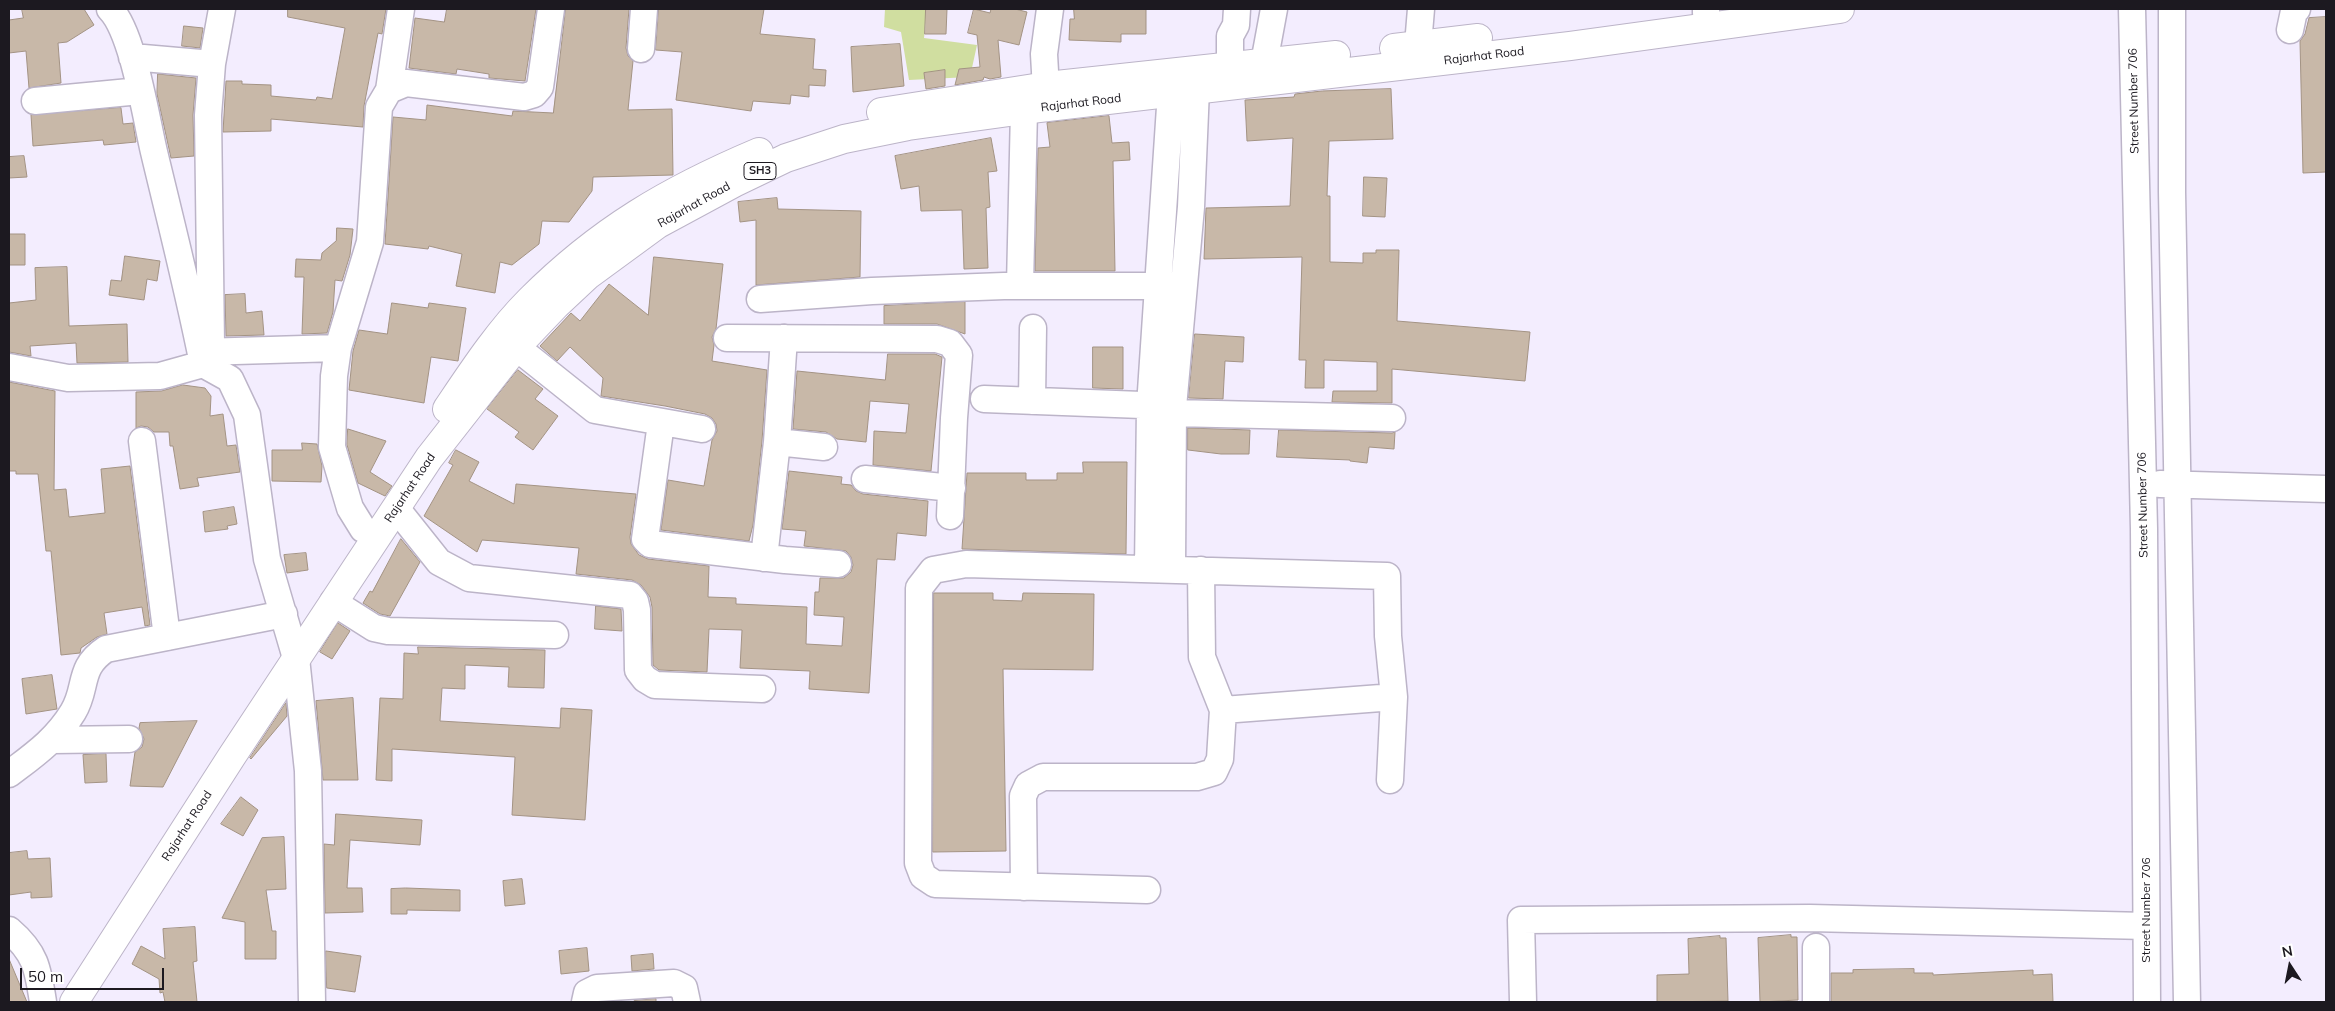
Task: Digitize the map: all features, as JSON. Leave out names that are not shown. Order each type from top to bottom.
[{"type":"main road","name":"Rajarhat Road","points":[[74,1002],[290,637],[333,602],[429,458],[516,348],[556,304],[587,276],[658,224],[734,183],[786,158],[844,139],[908,126],[1245,65],[1736,9]]},
{"type":"main road","name":"Rajarhat Road","points":[[55,1002],[197,777],[363,529],[474,368],[530,300],[588,247],[619,224],[661,198],[715,170],[786,140],[834,124],[924,104],[1031,104],[1184,91],[1560,47],[1840,9]]},
{"type":"street","points":[[110,9],[118,18],[132,57],[205,356],[230,380],[247,415],[267,559],[290,637],[309,780],[312,1002]]},
{"type":"street","points":[[205,356],[208,116],[212,64],[222,9]]},
{"type":"street","points":[[363,529],[350,508],[332,447],[334,376],[338,348],[370,242],[379,107],[389,90],[401,9]]},
{"type":"street","points":[[389,90],[406,83],[524,97],[534,94],[540,87],[551,9]]},
{"type":"street","points":[[641,49],[644,9]]},
{"type":"street","points":[[1012,286],[1031,104],[1044,54],[1050,9]]},
{"type":"street","points":[[1245,65],[1274,9]]},
{"type":"street","points":[[1421,9],[1427,44]]},
{"type":"street","points":[[1427,44],[1438,9]]},
{"type":"street","name":"Street Number 706","points":[[2132,9],[2143,483],[2147,1002]]},
{"type":"street","points":[[2172,9],[2172,192],[2187,1002]]},
{"type":"street","points":[[1236,17],[1230,36],[1245,65]]},
{"type":"street","points":[[132,57],[212,64]]},
{"type":"street","points":[[35,101],[140,91]]},
{"type":"street","points":[[1160,570],[1166,408],[1160,285],[1165,165],[1184,91]]},
{"type":"street","points":[[1166,408],[1185,287],[1194,166],[1184,91]]},
{"type":"street","points":[[1165,165],[1194,166]]},
{"type":"street","points":[[760,299],[872,291],[1012,286],[1160,285],[1185,287]]},
{"type":"street","points":[[1032,401],[1034,328]]},
{"type":"street","points":[[726,338],[937,339],[950,343],[959,355],[950,516]]},
{"type":"street","points":[[764,558],[777,442],[784,338]]},
{"type":"street","points":[[9,367],[68,378],[160,376],[205,356],[338,348]]},
{"type":"street","points":[[516,348],[595,410],[702,429]]},
{"type":"street","points":[[984,399],[1392,418]]},
{"type":"street","points":[[661,423],[645,539],[650,544],[764,558],[838,564]]},
{"type":"street","points":[[142,441],[166,637]]},
{"type":"street","points":[[777,442],[824,447]]},
{"type":"street","points":[[865,480],[952,488]]},
{"type":"street","points":[[2143,483],[2326,489]]},
{"type":"street","points":[[396,508],[439,562],[469,578],[630,595],[635,601],[637,610],[638,670],[645,679],[655,685],[762,689]]},
{"type":"street","points":[[1147,890],[934,884],[923,876],[918,863],[918,588],[933,570],[966,564],[1387,576],[1388,636],[1394,698],[1390,780]]},
{"type":"street","points":[[1024,887],[1023,796],[1028,785],[1043,777],[1197,777],[1214,772],[1220,759],[1223,710],[1202,658],[1201,570]]},
{"type":"street","points":[[333,602],[374,628],[388,631],[555,634]]},
{"type":"street","points":[[9,774],[53,740],[74,710],[88,667],[94,657],[106,649],[166,637],[290,637]]},
{"type":"street","points":[[1223,710],[1394,698]]},
{"type":"street","points":[[53,740],[129,739]]},
{"type":"street","points":[[1523,1002],[1521,920],[1810,918],[2146,926]]},
{"type":"street","points":[[9,930],[24,943],[37,967],[43,1002]]},
{"type":"street","points":[[1816,947],[1816,1002]]},
{"type":"street","points":[[585,1002],[587,993],[597,988],[674,982],[684,988],[687,1002]]},
{"type":"green space","points":[[885,9],[927,9],[924,38],[977,45],[970,77],[909,80],[901,32],[884,27]]},
{"type":"building","points":[[22,9],[84,9],[94,25],[67,42],[58,43],[61,83],[29,88],[26,51],[9,53],[9,20],[23,18]]},
{"type":"building","points":[[288,9],[386,9],[382,34],[378,33],[364,106],[363,127],[271,119],[271,131],[223,132],[226,81],[242,81],[242,84],[271,85],[271,96],[316,100],[317,97],[332,99],[345,28],[288,17]]},
{"type":"building","points":[[447,9],[536,9],[525,81],[489,78],[489,74],[457,69],[456,74],[409,68],[415,18],[444,22]]},
{"type":"building","points":[[566,9],[629,9],[626,48],[628,56],[633,61],[628,110],[672,109],[673,175],[593,177],[592,191],[569,222],[542,221],[539,244],[512,265],[500,262],[495,293],[456,286],[462,254],[429,246],[428,249],[385,244],[393,117],[426,120],[427,105],[512,116],[513,111],[553,113]]},
{"type":"building","points":[[659,9],[764,9],[760,34],[815,39],[813,69],[826,70],[825,86],[809,85],[809,97],[791,95],[790,104],[753,101],[751,111],[676,100],[682,52],[656,50]]},
{"type":"building","points":[[926,9],[947,9],[946,34],[925,34]]},
{"type":"building","points":[[974,9],[990,13],[991,9],[1015,9],[1027,12],[1019,45],[998,40],[1001,77],[990,79],[984,77],[983,80],[955,85],[959,69],[980,67],[977,35],[968,33]]},
{"type":"building","points":[[1074,9],[1146,9],[1146,34],[1121,34],[1121,42],[1069,40],[1070,19],[1074,19]]},
{"type":"building","points":[[2326,17],[2326,172],[2303,173],[2300,41],[2305,34],[2309,18]]},
{"type":"building","points":[[184,26],[203,28],[200,48],[182,46]]},
{"type":"building","points":[[900,44],[904,86],[853,92],[851,47]]},
{"type":"building","points":[[945,70],[945,86],[926,89],[924,73]]},
{"type":"building","points":[[158,74],[196,78],[193,115],[194,156],[171,158],[157,94]]},
{"type":"building","points":[[1391,89],[1393,139],[1329,141],[1327,196],[1330,196],[1330,262],[1363,263],[1363,253],[1376,253],[1376,250],[1399,250],[1397,321],[1530,332],[1525,381],[1392,369],[1392,403],[1332,402],[1333,391],[1377,391],[1377,362],[1324,360],[1324,388],[1305,388],[1306,360],[1299,360],[1302,257],[1204,259],[1206,208],[1290,206],[1293,138],[1247,141],[1245,100],[1294,97],[1295,94],[1322,91]]},
{"type":"building","points":[[121,108],[123,124],[133,123],[136,142],[104,145],[103,140],[33,146],[31,115]]},
{"type":"building","points":[[1109,116],[1112,143],[1129,142],[1130,160],[1113,161],[1115,271],[1035,271],[1038,148],[1050,147],[1047,123]]},
{"type":"building","points":[[991,138],[997,171],[988,172],[990,207],[986,208],[988,268],[964,269],[962,210],[921,211],[919,186],[901,189],[895,156]]},
{"type":"building","points":[[24,156],[27,177],[9,178],[9,157]]},
{"type":"building","points":[[1364,177],[1387,178],[1385,217],[1363,216]]},
{"type":"building","points":[[777,198],[778,209],[861,211],[860,277],[756,285],[756,220],[740,222],[738,202]]},
{"type":"building","points":[[337,228],[353,229],[350,255],[342,281],[335,280],[333,312],[327,333],[302,334],[304,277],[295,277],[296,259],[321,260],[322,253],[336,241]]},
{"type":"building","points":[[9,234],[25,234],[25,265],[9,265]]},
{"type":"building","points":[[125,256],[160,261],[157,281],[147,279],[144,300],[109,295],[111,280],[121,281]]},
{"type":"building","points":[[654,257],[723,264],[716,329],[712,337],[714,345],[712,361],[767,370],[762,441],[753,525],[749,541],[661,530],[668,480],[704,486],[712,440],[717,431],[716,424],[712,418],[705,414],[665,406],[601,396],[603,378],[570,347],[557,361],[540,346],[571,313],[580,321],[609,284],[648,315]]},
{"type":"building","points":[[67,267],[69,326],[127,324],[128,362],[77,363],[76,343],[30,346],[31,356],[9,352],[9,303],[36,300],[35,268]]},
{"type":"building","points":[[245,294],[246,313],[262,311],[264,335],[226,336],[225,295]]},
{"type":"building","points":[[965,302],[965,334],[937,324],[884,324],[884,306]]},
{"type":"building","points":[[392,303],[428,308],[429,303],[466,308],[458,361],[431,357],[424,403],[349,390],[353,351],[359,330],[387,334]]},
{"type":"building","points":[[1195,334],[1244,337],[1243,362],[1225,361],[1223,399],[1189,398]]},
{"type":"building","points":[[1093,347],[1123,347],[1123,389],[1093,388]]},
{"type":"building","points":[[888,354],[935,354],[942,357],[931,471],[873,465],[874,431],[906,433],[909,404],[870,401],[866,442],[837,439],[826,432],[793,429],[797,371],[885,380]]},
{"type":"building","points":[[518,370],[543,389],[535,399],[558,416],[533,450],[515,437],[519,432],[487,409]]},
{"type":"building","points":[[9,382],[55,391],[54,490],[66,489],[69,517],[105,513],[101,469],[130,466],[150,625],[145,626],[142,607],[104,613],[107,634],[97,637],[81,648],[80,653],[61,655],[51,551],[46,551],[38,474],[16,474],[16,471],[9,471]]},
{"type":"building","points":[[183,385],[205,388],[211,396],[210,416],[223,414],[227,446],[236,445],[240,472],[197,478],[199,486],[180,489],[173,446],[170,446],[169,432],[154,432],[148,427],[141,426],[136,428],[136,392],[161,391]]},
{"type":"building","points":[[1188,428],[1250,430],[1249,454],[1221,454],[1188,450]]},
{"type":"building","points":[[348,429],[386,441],[370,472],[392,486],[385,496],[358,483],[347,445]]},
{"type":"building","points":[[1279,430],[1395,432],[1394,449],[1369,447],[1367,463],[1350,460],[1277,457]]},
{"type":"building","points":[[302,443],[317,444],[322,466],[321,482],[272,481],[272,450],[302,450]]},
{"type":"building","points":[[456,450],[479,462],[469,481],[514,504],[516,484],[636,494],[630,537],[631,544],[639,555],[648,559],[709,566],[708,597],[736,598],[736,604],[807,607],[806,644],[842,646],[844,617],[814,615],[815,592],[819,592],[820,578],[844,578],[851,572],[853,565],[851,557],[846,551],[804,546],[806,531],[782,529],[789,471],[842,477],[841,484],[851,485],[856,491],[863,494],[928,501],[926,536],[897,533],[895,560],[877,559],[869,693],[809,689],[810,671],[740,668],[742,630],[709,629],[707,672],[659,670],[653,665],[652,607],[650,597],[641,585],[632,580],[576,574],[579,548],[482,540],[477,552],[424,516],[453,465],[449,463]]},
{"type":"building","points":[[1083,462],[1127,462],[1126,554],[962,549],[967,473],[1026,473],[1026,480],[1057,480],[1057,473],[1083,473]]},
{"type":"building","points":[[234,507],[237,524],[227,526],[228,529],[205,532],[203,512]]},
{"type":"building","points":[[401,539],[420,562],[390,616],[380,614],[363,603],[370,591],[372,592]]},
{"type":"building","points":[[306,553],[308,570],[287,573],[284,555]]},
{"type":"building","points":[[934,593],[993,593],[993,600],[1022,601],[1023,593],[1094,594],[1093,670],[1003,669],[1006,851],[933,852]]},
{"type":"building","points":[[596,606],[621,609],[622,631],[595,629]]},
{"type":"building","points":[[338,623],[350,631],[332,659],[320,652]]},
{"type":"building","points":[[418,647],[545,650],[544,688],[508,687],[509,667],[465,665],[465,689],[442,688],[440,721],[560,728],[561,708],[592,710],[585,820],[512,815],[515,757],[392,749],[392,781],[376,780],[380,698],[403,699],[404,653],[418,654]]},
{"type":"building","points":[[52,675],[57,709],[26,714],[22,679]]},
{"type":"building","points":[[353,698],[358,780],[323,780],[316,701]]},
{"type":"building","points":[[286,703],[287,716],[251,759],[250,758]]},
{"type":"building","points":[[197,721],[163,787],[130,786],[135,752],[142,747],[144,739],[139,728],[140,723]]},
{"type":"building","points":[[106,754],[107,782],[85,783],[83,755]]},
{"type":"building","points":[[241,797],[258,810],[243,836],[221,824]]},
{"type":"building","points":[[336,814],[422,820],[420,845],[350,840],[347,888],[362,888],[363,912],[325,913],[324,844],[334,845]]},
{"type":"building","points":[[284,837],[286,889],[266,890],[272,931],[276,931],[276,959],[245,959],[245,922],[222,918],[262,838]]},
{"type":"building","points":[[27,851],[28,859],[50,858],[52,897],[31,898],[31,892],[9,895],[9,853]]},
{"type":"building","points":[[522,879],[525,904],[505,906],[503,881]]},
{"type":"building","points":[[391,889],[460,890],[460,911],[407,910],[407,914],[391,914]]},
{"type":"building","points":[[195,927],[197,961],[193,962],[197,1002],[165,1002],[163,992],[160,993],[159,979],[132,964],[141,946],[165,959],[163,929]]},
{"type":"building","points":[[1791,935],[1791,937],[1797,937],[1798,1000],[1760,1002],[1758,938]]},
{"type":"building","points":[[1720,936],[1720,938],[1726,938],[1728,1001],[1657,1002],[1657,975],[1689,974],[1688,939]]},
{"type":"building","points":[[587,948],[589,971],[561,974],[559,951]]},
{"type":"building","points":[[326,951],[361,956],[355,992],[327,988]]},
{"type":"building","points":[[653,954],[654,969],[632,971],[631,956]]},
{"type":"building","points":[[9,959],[27,1002],[9,1002]]},
{"type":"building","points":[[1914,969],[1914,973],[1933,973],[1933,975],[2033,970],[2033,975],[2052,974],[2053,1002],[1831,1002],[1831,973],[1853,973],[1853,970]]},
{"type":"building","points":[[656,999],[656,1002],[634,1002],[634,1001]]}]
